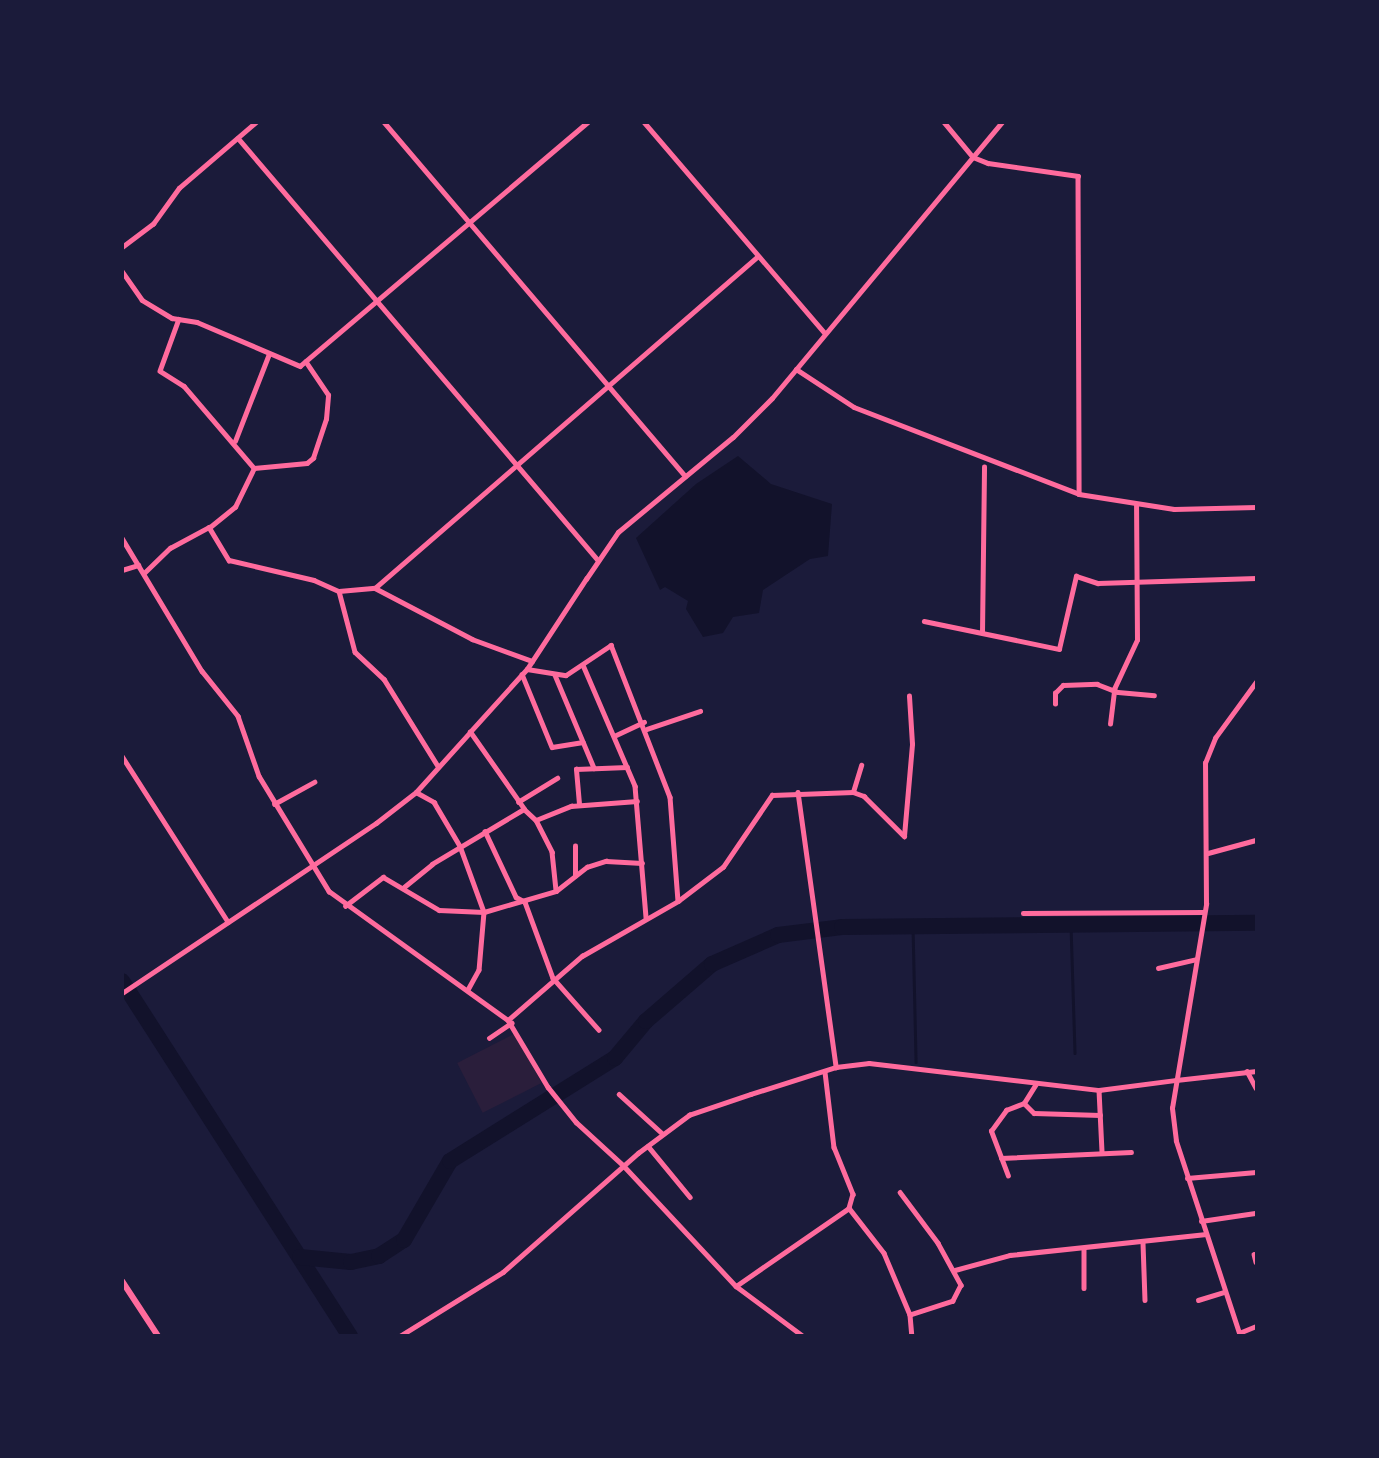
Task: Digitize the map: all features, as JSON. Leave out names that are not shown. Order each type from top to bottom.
[{"type":"main road","points":[[122,1281],[158,1335]]},
{"type":"street","points":[[122,247],[153,223],[179,188],[256,122]]},
{"type":"street","points":[[384,122],[606,387],[685,476]]},
{"type":"street","points":[[122,271],[142,300],[179,319],[300,366],[588,122]]},
{"type":"street","points":[[644,122],[757,257],[825,332]]},
{"type":"street","points":[[944,122],[973,157],[1078,176],[1079,494]]},
{"type":"street","points":[[122,993],[416,792],[527,669],[618,532],[733,438],[796,368],[1002,122]]},
{"type":"street","points":[[238,138],[598,560]]},
{"type":"street","points":[[375,588],[757,257]]},
{"type":"street","points":[[179,319],[160,371],[184,386],[235,441],[254,468]]},
{"type":"street","points":[[235,441],[269,354]]},
{"type":"street","points":[[254,468],[306,463],[313,458],[326,419],[328,395],[306,362]]},
{"type":"street","points":[[796,368],[853,407],[1079,494],[1136,505],[1256,507]]},
{"type":"street","points":[[982,633],[984,467]]},
{"type":"street","points":[[144,573],[170,548],[209,527],[235,506],[254,468]]},
{"type":"street","points":[[1110,724],[1114,689],[1137,640],[1136,505]]},
{"type":"street","points":[[209,527],[229,560],[314,580],[339,591],[375,588],[472,639],[532,661]]},
{"type":"street","points":[[122,538],[202,671],[238,716],[274,804],[314,864],[328,891],[345,906],[509,1021],[557,1100],[624,1166],[736,1286],[803,1335]]},
{"type":"street","points":[[122,570],[139,565]]},
{"type":"street","points":[[924,621],[1059,649],[1076,576],[1098,583],[1256,578]]},
{"type":"street","points":[[339,591],[355,652],[384,678],[438,766]]},
{"type":"street","points":[[527,669],[566,675],[611,645],[647,729],[670,797],[678,901]]},
{"type":"street","points":[[583,665],[627,767],[637,801],[646,918]]},
{"type":"street","points":[[522,674],[552,747],[583,742]]},
{"type":"street","points":[[554,675],[594,768]]},
{"type":"street","points":[[1256,681],[1215,738],[1205,763],[1208,853],[1204,913],[1176,1080],[1172,1124],[1187,1178],[1239,1334],[1256,1326]]},
{"type":"street","points":[[1055,704],[1055,693],[1063,685],[1154,695]]},
{"type":"street","points":[[489,1038],[553,978],[646,918],[678,901],[723,867],[772,796],[798,792],[853,792],[864,796],[904,836],[912,744],[909,696]]},
{"type":"street","points":[[647,729],[701,711]]},
{"type":"street","points":[[614,736],[644,722]]},
{"type":"street","points":[[470,732],[518,802],[536,820],[552,852],[556,891]]},
{"type":"street","points":[[122,756],[228,922]]},
{"type":"street","points":[[853,792],[861,765]]},
{"type":"street","points":[[579,804],[576,769],[627,767]]},
{"type":"street","points":[[518,802],[557,778]]},
{"type":"street","points":[[274,804],[314,782]]},
{"type":"street","points":[[416,792],[434,802],[460,846],[484,912],[479,970],[468,990]]},
{"type":"street","points":[[798,792],[836,1067]]},
{"type":"street","points":[[536,820],[579,804],[637,801]]},
{"type":"street","points":[[404,887],[460,846],[524,809]]},
{"type":"street","points":[[485,831],[516,897],[525,902],[553,978],[599,1030]]},
{"type":"street","points":[[1208,853],[1256,840]]},
{"type":"street","points":[[575,846],[575,877]]},
{"type":"street","points":[[345,906],[383,877],[439,909],[484,912],[556,891],[575,877],[606,861],[642,863]]},
{"type":"street","points":[[1023,913],[1204,913]]},
{"type":"street","points":[[1158,968],[1196,959]]},
{"type":"street","points":[[400,1335],[503,1272],[624,1166],[690,1115],[836,1067],[869,1063],[1099,1090],[1256,1070]]},
{"type":"street","points":[[1247,1070],[1256,1088]]},
{"type":"street","points":[[736,1286],[849,1208],[853,1194],[834,1147],[825,1071]]},
{"type":"street","points":[[1008,1176],[991,1131],[1006,1111],[1024,1103],[1036,1084]]},
{"type":"street","points":[[1099,1090],[1102,1152]]},
{"type":"street","points":[[619,1094],[663,1134]]},
{"type":"street","points":[[1024,1103],[1034,1112],[1100,1115]]},
{"type":"street","points":[[648,1146],[690,1197]]},
{"type":"street","points":[[1001,1158],[1131,1152]]},
{"type":"street","points":[[1187,1178],[1256,1172]]},
{"type":"street","points":[[900,1192],[955,1270],[961,1285],[953,1301],[910,1315]]},
{"type":"street","points":[[849,1208],[884,1252],[910,1315],[912,1335]]},
{"type":"street","points":[[1201,1221],[1256,1213]]},
{"type":"street","points":[[955,1270],[1010,1255],[1143,1243],[1206,1234]]},
{"type":"street","points":[[1143,1243],[1145,1300]]},
{"type":"street","points":[[1084,1249],[1084,1288]]},
{"type":"street","points":[[1254,1254],[1256,1262]]},
{"type":"street","points":[[1137,1291],[1145,1291]]},
{"type":"street","points":[[1198,1300],[1225,1292]]},
{"type":"shaded area","points":[[738,456],[771,484],[832,504],[828,556],[810,559],[763,590],[759,613],[733,617],[723,633],[703,637],[686,609],[688,601],[665,587],[660,590],[636,538],[696,484]]},
{"type":"shaded area","points":[[516,1033],[541,1083],[483,1113],[457,1063]]},
{"type":"waterway","points":[[300,1257],[351,1262],[379,1256],[404,1240],[450,1161],[615,1058],[646,1021],[712,964],[778,935],[842,927],[1256,923]]},
{"type":"waterway","points":[[1071,925],[1075,1053]]},
{"type":"waterway","points":[[913,926],[916,1062]]},
{"type":"waterway","points":[[122,981],[350,1336]]}]
